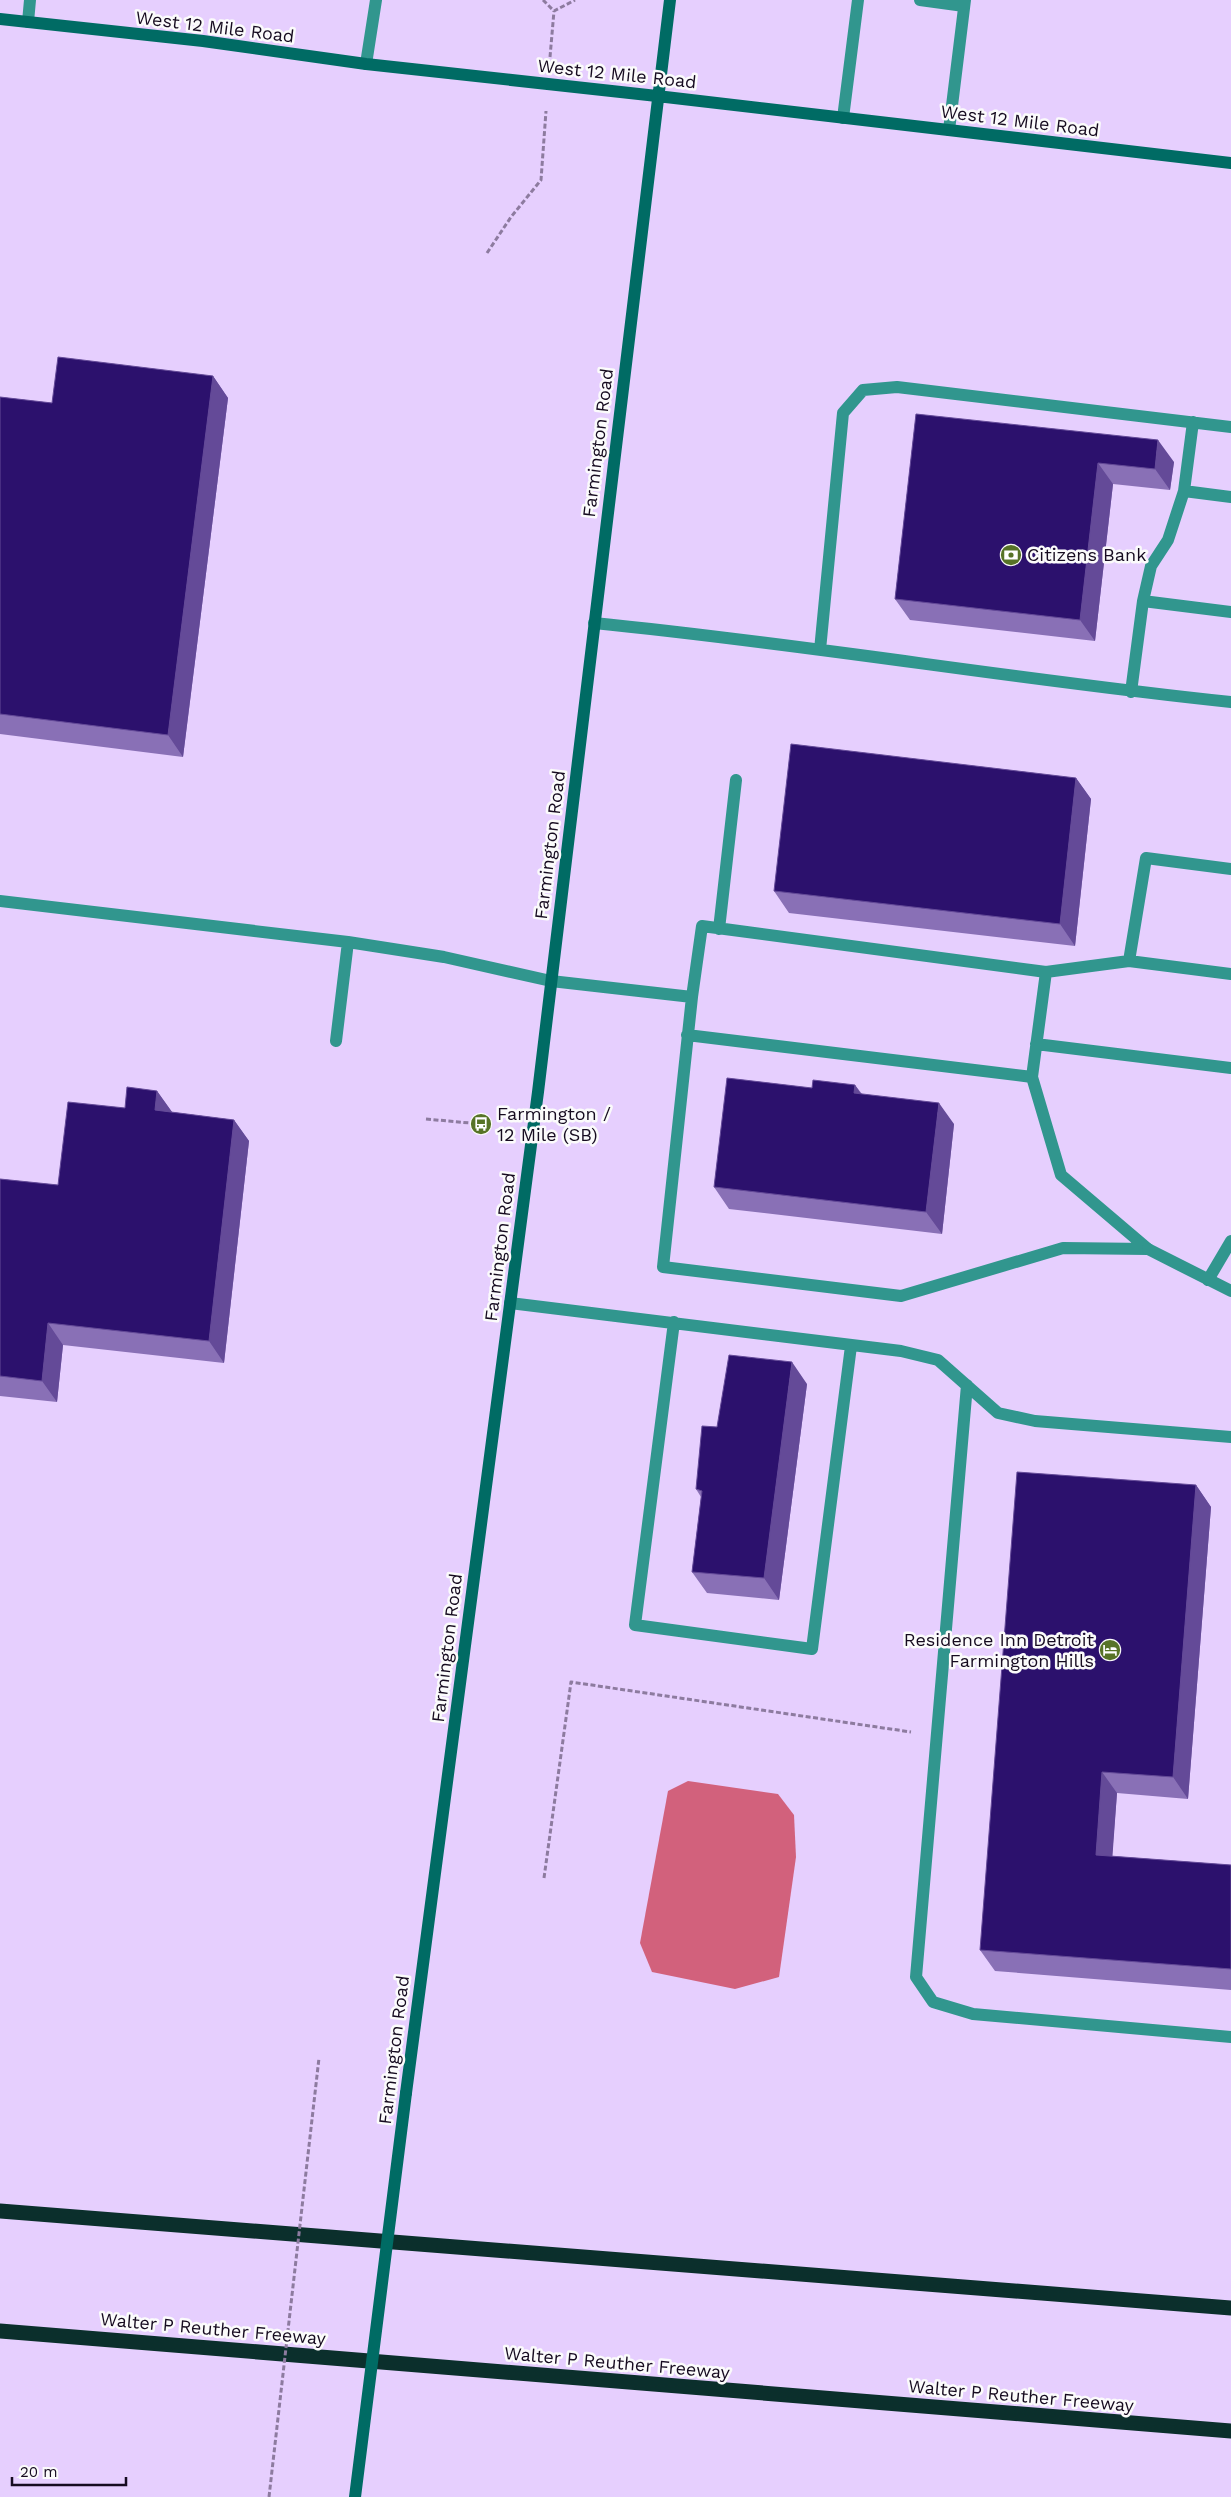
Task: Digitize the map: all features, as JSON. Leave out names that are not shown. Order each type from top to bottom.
[{"type":"highway","points":[[0,2211],[1231,2308]]},
{"type":"highway","name":"Walter P Reuther Freeway","points":[[0,2331],[1231,2431]]},
{"type":"street","points":[[28,22],[30,0]]},
{"type":"street","points":[[366,64],[376,0]]},
{"type":"street","name":"Farmington Road","points":[[355,2497],[551,981],[670,0]]},
{"type":"street","points":[[843,118],[858,0]]},
{"type":"street","points":[[920,0],[964,3],[950,130]]},
{"type":"street","name":"West 12 Mile Road","points":[[0,19],[203,41],[366,64],[1231,163]]},
{"type":"street","points":[[820,650],[843,413],[863,390],[897,387],[1231,427]]},
{"type":"street","points":[[1130,692],[1143,601],[1151,566],[1168,540],[1184,491],[1193,422]]},
{"type":"street","points":[[1184,491],[1231,497]]},
{"type":"street","points":[[1143,601],[1231,612]]},
{"type":"street","points":[[594,623],[682,632],[1130,692],[1231,702]]},
{"type":"street","points":[[719,929],[736,780]]},
{"type":"street","points":[[1128,961],[1146,858],[1231,869]]},
{"type":"street","points":[[0,901],[348,942],[444,958],[551,981],[692,997]]},
{"type":"street","points":[[1148,1249],[1063,1248],[901,1296],[663,1267],[692,997],[702,926],[1046,972],[1128,961],[1231,974]]},
{"type":"street","points":[[336,1041],[348,942]]},
{"type":"street","points":[[1046,972],[1032,1077],[1061,1175],[1148,1249],[1231,1291]]},
{"type":"street","points":[[688,1035],[1032,1077]]},
{"type":"street","points":[[1036,1044],[1231,1068]]},
{"type":"street","points":[[1208,1280],[1231,1240]]},
{"type":"street","points":[[510,1303],[901,1351],[938,1360],[998,1413],[1035,1421],[1231,1438]]},
{"type":"street","points":[[674,1322],[635,1625],[812,1649],[851,1346]]},
{"type":"street","points":[[967,1385],[916,1977],[934,2002],[973,2014],[1231,2037]]},
{"type":"path","points":[[543,0],[554,10],[575,0]]},
{"type":"path","points":[[487,253],[511,217],[541,180]]},
{"type":"path","points":[[426,1119],[481,1124]]},
{"type":"path","points":[[544,1878],[571,1682],[936,1736]]},
{"type":"path","points":[[269,2497],[319,2058]]},
{"type":"shaded area","points":[[688,1781],[778,1794],[794,1815],[796,1857],[779,1977],[735,1989],[652,1972],[640,1943],[668,1791]]},
{"type":"building","points":[[58,357],[213,376],[168,735],[0,714],[0,397],[52,403]]},
{"type":"building","name":"Citizens Bank","points":[[916,414],[1158,440],[1155,469],[1098,463],[1080,620],[895,599]]},
{"type":"building","points":[[791,744],[1076,778],[1060,924],[774,891]]},
{"type":"building","points":[[727,1078],[812,1088],[813,1080],[855,1085],[854,1093],[939,1103],[926,1212],[714,1187]]},
{"type":"building","points":[[127,1087],[157,1091],[155,1110],[234,1120],[209,1341],[48,1323],[42,1381],[0,1376],[0,1179],[58,1185],[68,1102],[125,1108]]},
{"type":"building","points":[[729,1355],[792,1362],[764,1578],[692,1572],[702,1491],[696,1489],[702,1426],[717,1427]]},
{"type":"building","name":"Residence Inn Detroit Farmington Hills","points":[[1017,1472],[1196,1485],[1173,1777],[1102,1772],[1096,1855],[1231,1865],[1231,1969],[980,1950]]},
{"type":"place","name":"Citizens Bank","points":[[1011,555]]},
{"type":"place","name":"Farmington / 12 Mile (SB)","points":[[481,1124]]},
{"type":"place","name":"Residence Inn Detroit Farmington Hills","points":[[1110,1650]]}]
